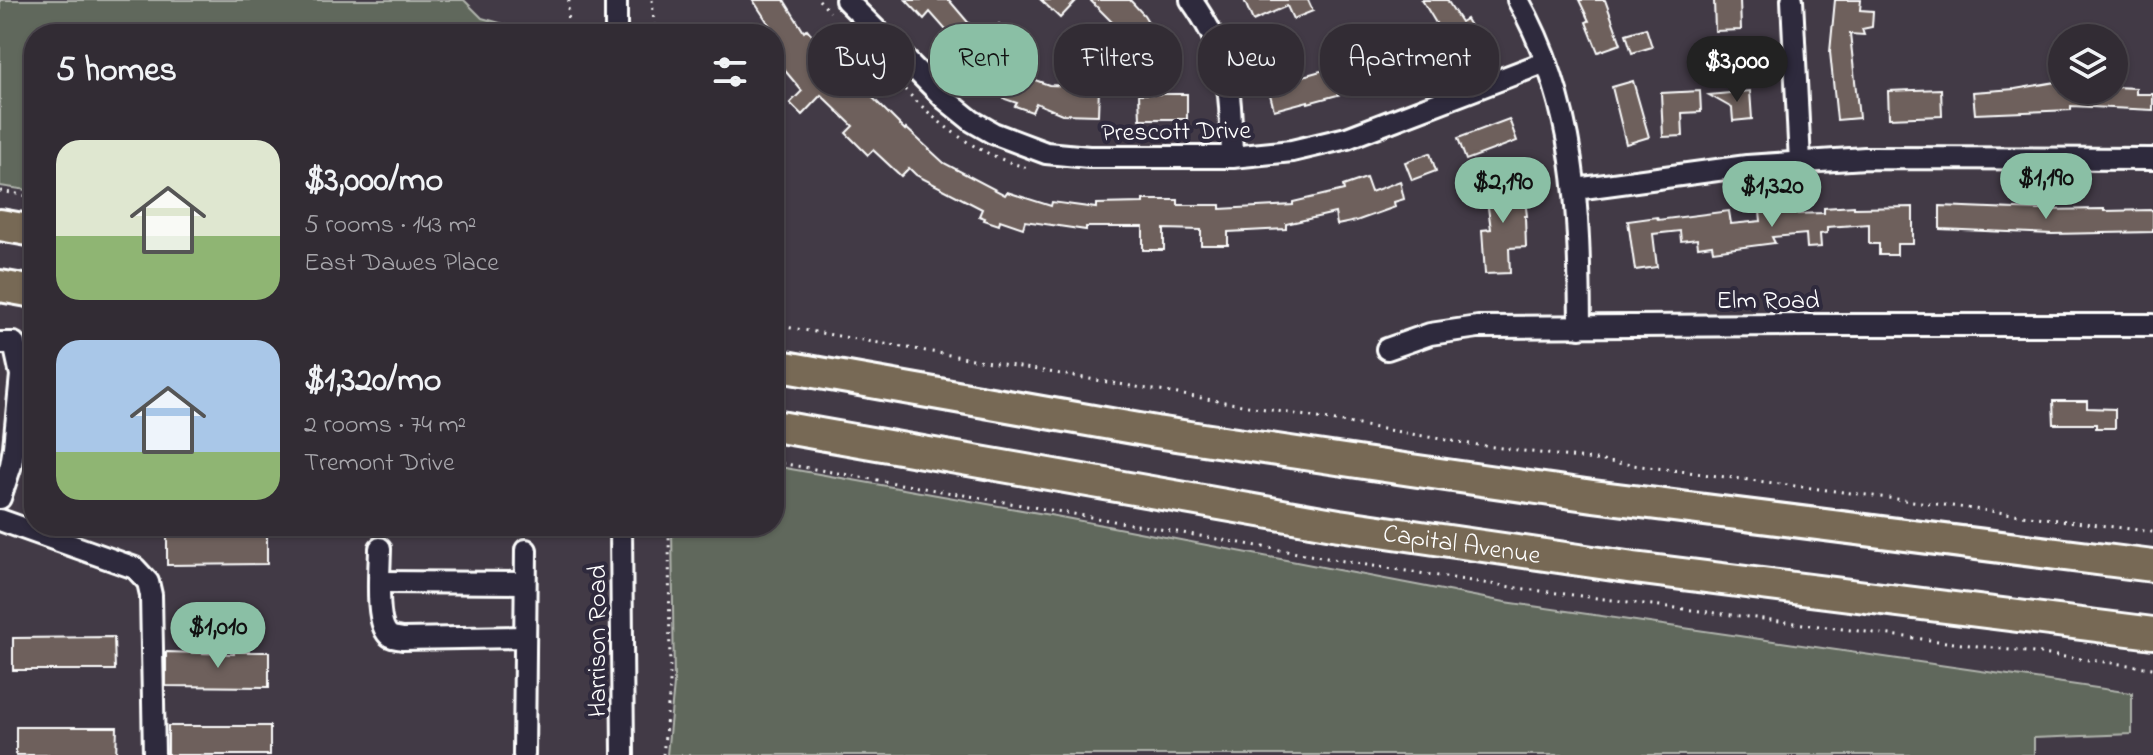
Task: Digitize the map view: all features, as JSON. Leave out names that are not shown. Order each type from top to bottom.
[{"type":"highway","points":[[0,225],[24,229]]},
{"type":"highway","points":[[0,286],[24,290]]},
{"type":"highway","points":[[784,367],[1156,432],[1411,470],[1593,496],[2153,566]]},
{"type":"highway","name":"Capital Avenue","points":[[784,428],[1339,525],[1634,568],[2153,633]]},
{"type":"street","points":[[616,0],[616,24]]},
{"type":"street","points":[[1191,0],[1214,36],[1224,63],[1230,95],[1232,157]]},
{"type":"street","points":[[1518,0],[1562,106],[1569,142],[1576,189],[1580,327]]},
{"type":"street","points":[[1792,0],[1800,162]]},
{"type":"street","name":"Prescott Drive","points":[[839,7],[972,121],[993,133],[1046,153],[1089,157],[1232,157],[1292,151],[1336,141],[1546,62]]},
{"type":"street","points":[[1576,189],[1747,166],[1865,158],[2153,159]]},
{"type":"street","name":"Elm Road","points":[[1387,349],[1430,334],[1478,327],[2153,325]]},
{"type":"street","points":[[0,498],[11,465],[8,420],[21,375],[7,343]]},
{"type":"street","points":[[0,520],[24,525]]},
{"type":"street","points":[[65,536],[135,568],[148,582],[153,618],[154,755]]},
{"type":"street","name":"Harrison Road","points":[[621,536],[623,755]]},
{"type":"street","points":[[380,548],[380,610],[383,627],[390,636],[402,639],[525,637]]},
{"type":"street","points":[[524,755],[526,550]]},
{"type":"street","points":[[381,582],[525,583]]},
{"type":"path","points":[[567,24],[569,0]]},
{"type":"path","points":[[652,0],[654,24]]},
{"type":"path","points":[[819,0],[839,7]]},
{"type":"path","points":[[913,96],[944,127],[988,154],[1038,171]]},
{"type":"path","points":[[0,191],[24,195]]},
{"type":"path","points":[[784,327],[1470,444],[2153,532]]},
{"type":"path","points":[[784,464],[1351,562],[1502,585],[2153,668]]},
{"type":"path","points":[[663,755],[670,686],[669,536]]},
{"type":"green space","points":[[0,0],[464,0],[482,18],[504,24],[24,24],[24,190],[0,186]]},
{"type":"green space","points":[[784,468],[1505,602],[2132,693],[2132,734],[2034,738],[2034,755],[667,755],[674,684],[672,536],[784,536]]},
{"type":"building","points":[[753,0],[784,0],[804,32],[808,30],[808,96],[820,96],[802,115],[790,103],[802,91],[784,69],[784,24],[769,24]]},
{"type":"building","points":[[906,0],[949,0],[969,24],[941,24],[930,12],[924,19]]},
{"type":"building","points":[[1041,0],[1077,0],[1060,18]]},
{"type":"building","points":[[1090,0],[1130,0],[1149,24],[1114,24]]},
{"type":"building","points":[[1244,0],[1308,0],[1313,11],[1293,19],[1287,6],[1253,21]]},
{"type":"building","points":[[1422,0],[1447,0],[1461,22],[1466,19],[1469,24],[1437,24]]},
{"type":"building","points":[[1579,0],[1605,0],[1621,44],[1598,52]]},
{"type":"building","points":[[1714,0],[1740,0],[1741,30],[1715,31]]},
{"type":"building","points":[[1835,0],[1861,0],[1860,10],[1873,11],[1872,27],[1862,29],[1864,35],[1850,34],[1859,118],[1837,120],[1830,52]]},
{"type":"building","points":[[1646,28],[1652,47],[1632,53],[1626,34]]},
{"type":"building","points":[[1320,71],[1320,96],[1334,96],[1274,110],[1270,96],[1304,96],[1304,76]]},
{"type":"building","points":[[1038,81],[1054,85],[1054,96],[1099,96],[1098,115],[1062,114],[1036,103],[1032,112],[1002,96],[1038,96]]},
{"type":"building","points":[[1633,81],[1649,137],[1626,144],[1612,87]]},
{"type":"building","points":[[2048,83],[2048,104],[2128,104],[2128,88],[2136,88],[2136,94],[2153,94],[2153,110],[2071,106],[2071,110],[1975,114],[1973,92]]},
{"type":"building","points":[[1941,89],[1942,116],[1889,118],[1888,91]]},
{"type":"building","points":[[1700,91],[1701,112],[1682,113],[1683,136],[1663,137],[1661,93]]},
{"type":"building","points":[[1750,91],[1752,119],[1733,121],[1732,108],[1709,95]]},
{"type":"building","points":[[1187,94],[1187,119],[1140,119],[1139,96]]},
{"type":"building","points":[[822,96],[871,96],[944,163],[1005,195],[1007,192],[1051,206],[1052,202],[1096,208],[1096,204],[1143,203],[1143,200],[1178,200],[1178,205],[1220,205],[1220,209],[1293,205],[1293,202],[1344,190],[1343,186],[1366,178],[1371,192],[1400,181],[1404,199],[1394,202],[1395,207],[1337,225],[1335,213],[1286,224],[1286,229],[1228,232],[1228,245],[1201,245],[1201,230],[1164,229],[1164,250],[1143,250],[1143,227],[1086,227],[1086,230],[1025,221],[1023,228],[1000,220],[999,225],[984,220],[979,216],[982,209],[916,175],[909,168],[901,176],[873,150],[868,155],[846,133],[853,126]]},
{"type":"building","points":[[1509,119],[1517,141],[1466,160],[1458,138]]},
{"type":"building","points":[[1430,153],[1436,171],[1412,180],[1405,162]]},
{"type":"building","points":[[1507,176],[1509,194],[1524,192],[1526,247],[1509,248],[1510,273],[1485,274],[1482,230],[1491,229],[1484,179]]},
{"type":"building","points":[[1940,206],[2153,210],[2153,232],[2052,234],[1940,229]]},
{"type":"building","points":[[1913,207],[1913,244],[1897,244],[1897,255],[1879,255],[1879,244],[1869,244],[1869,224],[1827,227],[1827,233],[1820,234],[1821,247],[1807,248],[1806,234],[1772,237],[1775,243],[1713,251],[1712,245],[1698,247],[1697,239],[1681,241],[1680,231],[1653,234],[1657,267],[1635,270],[1628,221],[1729,211],[1731,224],[1761,221],[1760,211],[1792,208],[1793,214],[1824,213],[1824,208]]},
{"type":"building","points":[[2053,401],[2087,401],[2087,408],[2115,409],[2115,428],[2096,428],[2096,424],[2054,424]]},
{"type":"building","points":[[167,536],[267,536],[267,564],[167,565]]},
{"type":"building","points":[[114,637],[115,670],[13,670],[13,638]]},
{"type":"building","points":[[166,652],[269,652],[269,687],[166,686]]},
{"type":"building","points":[[168,726],[270,726],[270,755],[168,755]]},
{"type":"building","points":[[16,727],[117,727],[116,755],[16,755]]}]
